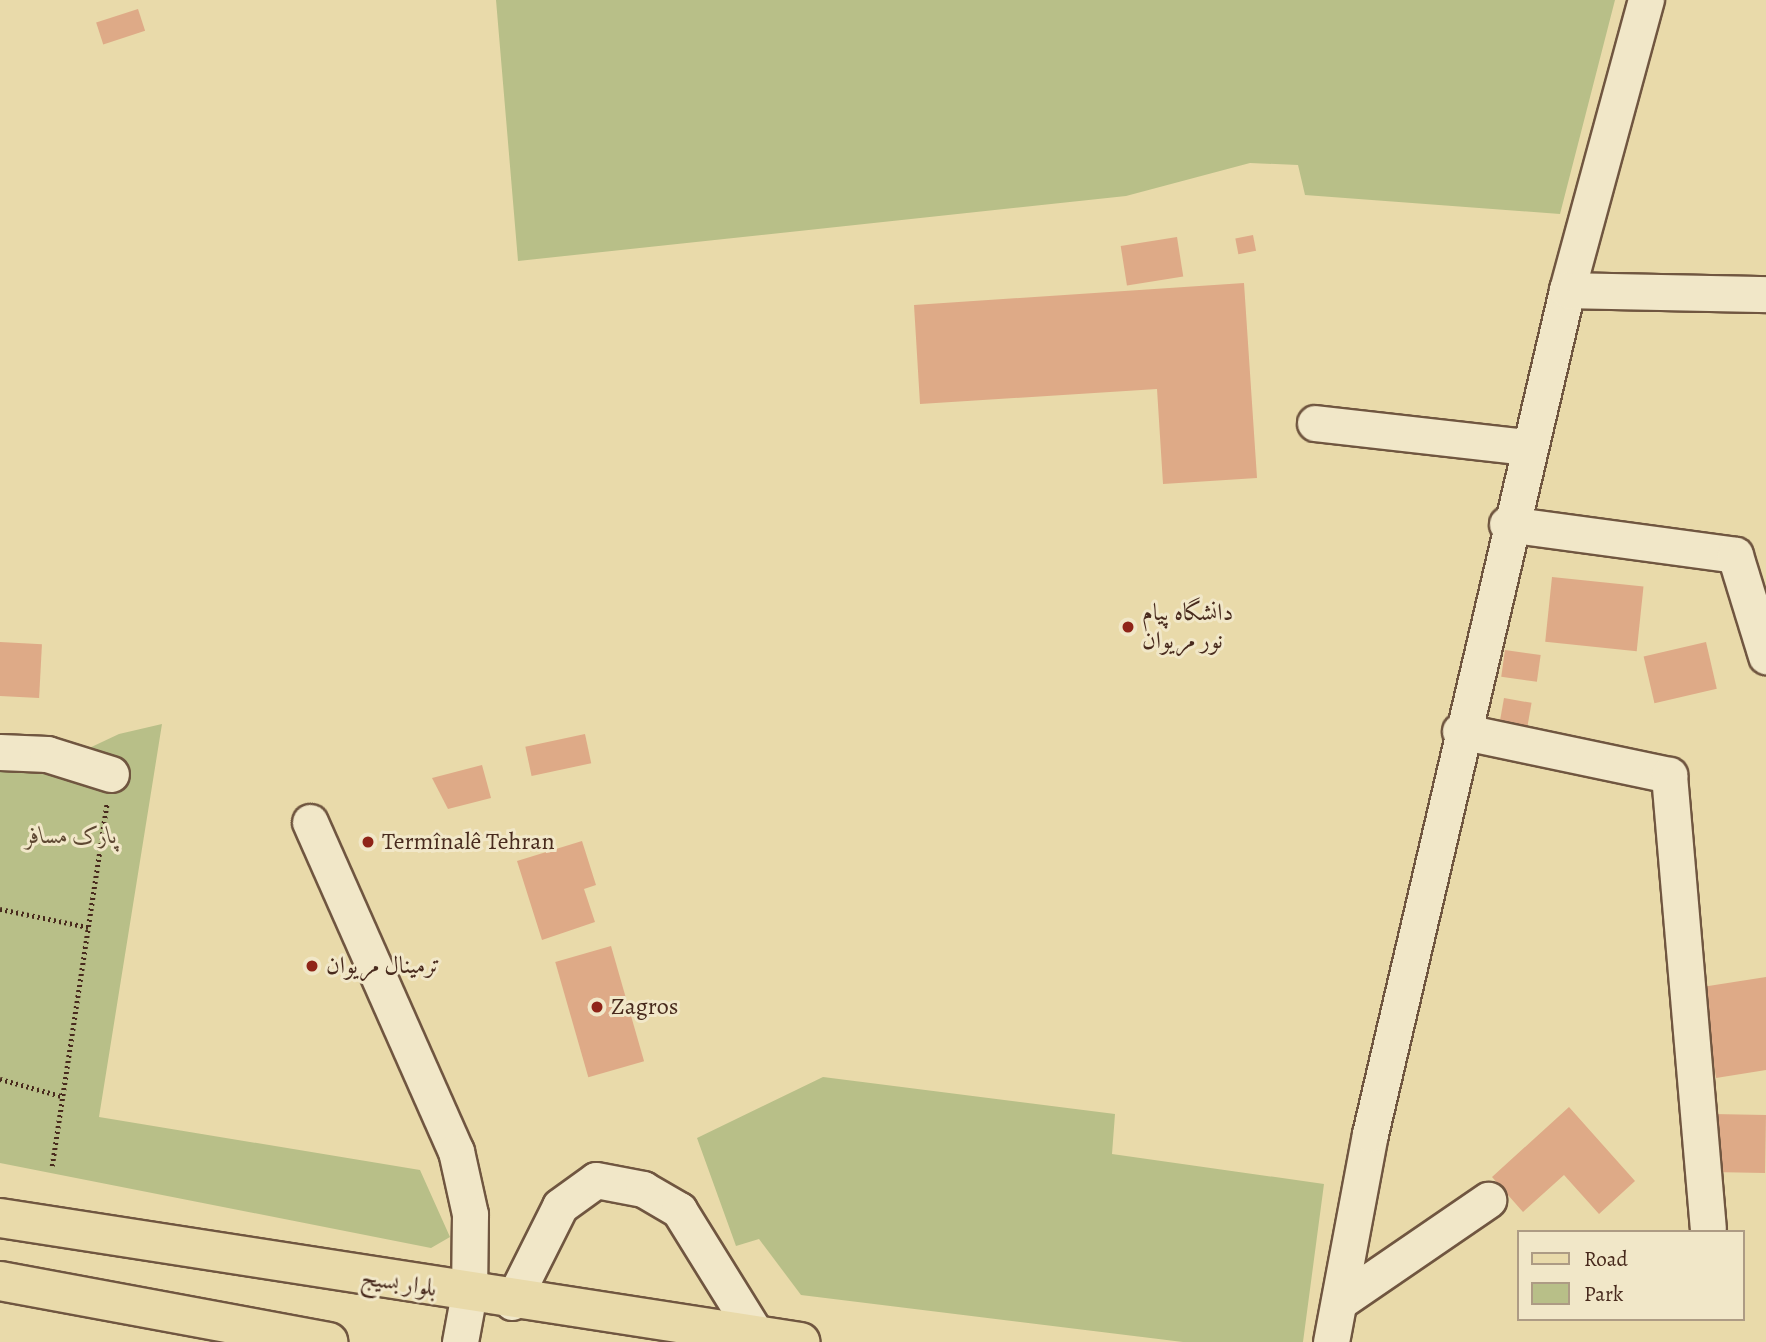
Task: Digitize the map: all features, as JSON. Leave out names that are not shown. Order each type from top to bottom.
[{"type":"main road","name":"بلوار بسیج","points":[[0,1217],[512,1302],[800,1342]]},
{"type":"main road","points":[[0,1281],[328,1342]]},
{"type":"street","points":[[1331,1342],[1507,524],[1646,0]]},
{"type":"street","points":[[1567,290],[1766,294]]},
{"type":"street","points":[[1315,423],[1527,447]]},
{"type":"street","points":[[1507,524],[1735,555],[1766,656]]},
{"type":"street","points":[[1461,731],[1669,775],[1708,1227]]},
{"type":"street","points":[[0,752],[47,754],[111,774]]},
{"type":"street","points":[[310,822],[456,1151],[470,1214],[469,1293],[460,1342]]},
{"type":"street","points":[[512,1302],[560,1206],[596,1180],[643,1189],[679,1210],[757,1336]]},
{"type":"street","points":[[1339,1302],[1488,1200]]},
{"type":"path","points":[[51,1166],[111,774]]},
{"type":"path","points":[[0,909],[88,928]]},
{"type":"path","points":[[0,1079],[61,1096]]},
{"type":"green space","points":[[496,0],[1615,0],[1560,214],[1305,195],[1298,165],[1250,163],[1126,196],[518,261]]},
{"type":"green space","name":"پارک مسافر","points":[[162,724],[99,1117],[420,1170],[450,1237],[431,1248],[0,1163],[0,763],[51,766],[119,734]]},
{"type":"green space","points":[[823,1077],[1115,1114],[1112,1154],[1324,1184],[1303,1342],[1183,1342],[801,1295],[759,1239],[736,1246],[697,1138]]},
{"type":"building","points":[[138,9],[145,31],[103,44],[96,23]]},
{"type":"building","points":[[1253,235],[1256,251],[1238,254],[1235,238]]},
{"type":"building","points":[[1177,237],[1183,277],[1127,285],[1121,246]]},
{"type":"building","points":[[1244,283],[1257,478],[1163,484],[1157,389],[920,404],[914,305]]},
{"type":"building","points":[[1552,577],[1643,587],[1637,651],[1545,642]]},
{"type":"building","points":[[0,642],[42,644],[39,698],[0,696]]},
{"type":"building","points":[[1706,642],[1717,689],[1654,703],[1644,656]]},
{"type":"building","points":[[1505,650],[1541,655],[1537,682],[1501,677]]},
{"type":"building","points":[[1504,698],[1532,703],[1527,728],[1499,724]]},
{"type":"building","points":[[585,734],[591,763],[532,776],[525,747]]},
{"type":"building","points":[[482,765],[491,798],[448,809],[432,778]]},
{"type":"building","points":[[582,841],[596,885],[584,889],[595,922],[542,940],[517,861]]},
{"type":"building","points":[[611,946],[644,1061],[588,1077],[555,962]]},
{"type":"building","points":[[1766,977],[1766,1070],[1716,1078],[1702,987]]},
{"type":"building","points":[[1569,1107],[1635,1181],[1599,1214],[1564,1175],[1523,1212],[1492,1177]]},
{"type":"building","points":[[1713,1114],[1766,1115],[1765,1173],[1712,1172]]},
{"type":"place","name":"دانشگاه پیام نور مریوان","points":[[1128,627]]},
{"type":"place","name":"Termînalê Tehran","points":[[368,842]]},
{"type":"place","name":"ترمینال مریوان","points":[[312,966]]},
{"type":"place","name":"Zagros","points":[[597,1007]]}]
